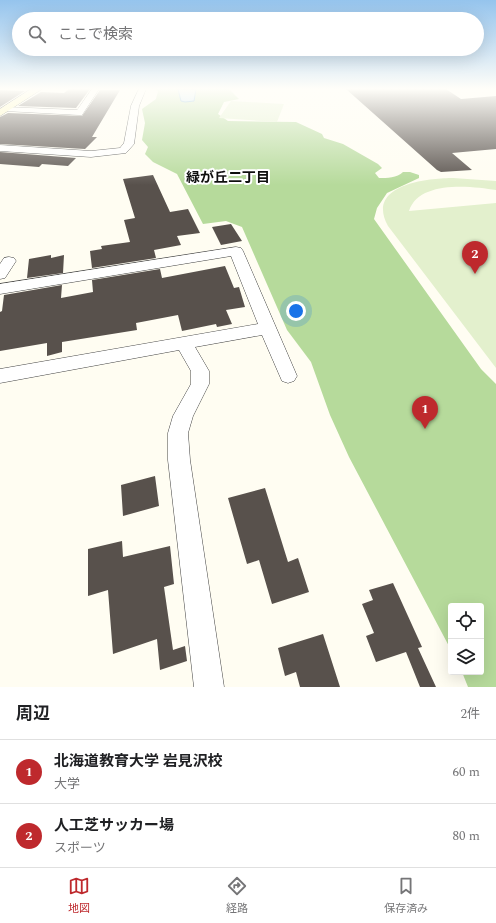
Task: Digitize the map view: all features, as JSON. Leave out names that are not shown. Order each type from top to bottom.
[{"type":"street","points":[[0,148],[107,154],[123,150],[129,144],[133,121]]},
{"type":"street","points":[[0,289],[236,251],[288,376]]},
{"type":"street","points":[[0,275],[9,261]]},
{"type":"street","points":[[0,376],[268,328]]},
{"type":"street","points":[[184,343],[200,371],[200,384],[182,416],[178,433],[179,460],[209,687]]},
{"type":"green space","points":[[145,121],[296,122],[322,134],[324,138],[343,144],[378,164],[382,168],[375,173],[379,178],[395,177],[403,172],[410,172],[419,175],[419,178],[387,193],[377,208],[374,219],[481,369],[496,384],[496,687],[468,687],[463,675],[484,675],[484,603],[448,603],[448,644],[349,457],[330,415],[311,362],[287,330],[242,227],[226,221],[203,224],[177,174],[153,162],[145,154],[148,147],[142,140]]},
{"type":"green space","points":[[453,178],[496,181],[496,190],[473,187],[447,187],[434,190],[423,194],[415,201],[409,211],[496,203],[496,368],[388,226],[383,212],[385,201],[392,193],[402,187],[415,182]]},
{"type":"building","points":[[0,121],[101,121],[92,137],[97,137],[85,149],[0,144]]},
{"type":"building","points":[[382,121],[496,121],[496,149],[452,153],[472,170],[441,172]]},
{"type":"building","points":[[0,152],[76,158],[68,166],[42,164],[39,167],[0,164]]},
{"type":"building","points":[[153,175],[170,212],[188,209],[200,233],[177,236],[181,245],[154,250],[156,258],[92,268],[90,251],[102,249],[101,246],[130,242],[124,220],[135,218],[123,179]]},
{"type":"building","points":[[231,224],[242,241],[221,245],[212,227]]},
{"type":"building","points":[[51,255],[51,258],[64,255],[63,273],[27,278],[29,259]]},
{"type":"building","points":[[225,266],[234,288],[239,287],[245,307],[226,310],[232,324],[217,327],[216,324],[182,331],[178,315],[136,323],[137,330],[62,342],[62,352],[47,356],[47,343],[0,351],[0,312],[2,311],[4,295],[62,285],[61,298],[93,292],[92,280],[160,269],[162,278]]},
{"type":"building","points":[[155,476],[159,506],[123,516],[121,485]]},
{"type":"building","points":[[265,488],[288,562],[298,558],[309,592],[272,604],[259,560],[247,564],[228,498]]},
{"type":"building","points":[[122,541],[123,557],[170,546],[174,584],[164,587],[173,650],[185,646],[187,661],[160,670],[157,639],[113,654],[108,590],[88,596],[88,549]]},
{"type":"building","points":[[393,583],[422,647],[418,648],[436,687],[420,687],[406,652],[376,662],[366,636],[374,633],[362,604],[373,600],[369,590]]},
{"type":"building","points":[[323,634],[340,687],[300,687],[296,672],[285,676],[278,648]]},
{"type":"place","name":"人工芝サッカー場","points":[[475,274]]},
{"type":"place","name":"北海道教育大学 岩見沢校","points":[[425,429]]},
{"type":"district","name":"緑が丘二丁目","points":[[228,177]]}]
